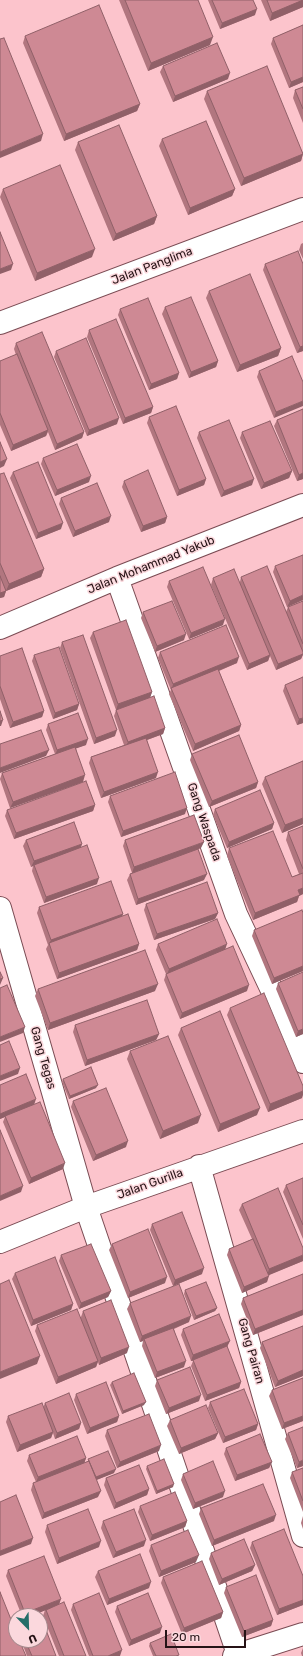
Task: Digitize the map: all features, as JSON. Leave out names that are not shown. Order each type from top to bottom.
[{"type":"street","name":"Jalan Panglima","points":[[0,323],[303,209]]},
{"type":"street","name":"Jalan Mohammad Yakub","points":[[0,628],[116,578],[301,510]]},
{"type":"street","name":"Gang Waspada","points":[[116,578],[236,914],[277,1001],[303,1062]]},
{"type":"street","name":"Gang Tegas","points":[[0,908],[86,1207],[236,1655]]},
{"type":"street","name":"Jalan Gurilla","points":[[0,1242],[86,1207],[199,1166],[303,1131]]},
{"type":"street","name":"Gang Pairan","points":[[199,1166],[303,1536]]},
{"type":"street","points":[[236,1655],[303,1634]]},
{"type":"building","points":[[125,0],[198,0],[213,37],[151,63]]},
{"type":"building","points":[[212,0],[253,0],[257,9],[222,23]]},
{"type":"building","points":[[267,0],[303,0],[272,13]]},
{"type":"building","points":[[99,5],[140,104],[66,134],[25,36]]},
{"type":"building","points":[[303,25],[303,77],[291,82],[273,38]]},
{"type":"building","points":[[4,38],[43,134],[0,152],[0,39]]},
{"type":"building","points":[[217,43],[230,73],[175,96],[163,66]]},
{"type":"building","points":[[267,66],[303,154],[244,178],[207,91]]},
{"type":"building","points":[[303,87],[303,109],[295,90]]},
{"type":"building","points":[[206,121],[235,189],[190,208],[162,139]]},
{"type":"building","points":[[119,125],[157,216],[116,234],[78,142]]},
{"type":"building","points":[[60,165],[95,249],[37,273],[3,189]]},
{"type":"building","points":[[0,232],[13,264],[0,269]]},
{"type":"building","points":[[298,251],[303,264],[303,346],[300,347],[265,264]]},
{"type":"building","points":[[250,274],[281,348],[240,365],[209,291]]},
{"type":"building","points":[[191,297],[218,361],[191,372],[165,307]]},
{"type":"building","points":[[148,298],[179,373],[151,384],[120,309]]},
{"type":"building","points":[[116,319],[153,407],[125,418],[89,330]]},
{"type":"building","points":[[42,332],[84,432],[57,444],[16,343]]},
{"type":"building","points":[[86,338],[119,418],[89,430],[56,351]]},
{"type":"building","points":[[17,354],[48,430],[13,445],[0,413],[0,361]]},
{"type":"building","points":[[292,356],[303,382],[303,401],[276,412],[259,371]]},
{"type":"building","points":[[176,406],[206,479],[179,490],[149,417]]},
{"type":"building","points":[[303,409],[303,473],[299,475],[277,420]]},
{"type":"building","points":[[229,420],[254,479],[224,491],[199,432]]},
{"type":"building","points":[[270,421],[292,471],[264,483],[242,432]]},
{"type":"building","points":[[0,442],[7,459],[0,462]]},
{"type":"building","points":[[77,444],[91,476],[57,490],[43,458]]},
{"type":"building","points":[[38,462],[63,523],[38,533],[13,472]]},
{"type":"building","points":[[148,470],[167,517],[143,526],[124,481]]},
{"type":"building","points":[[4,473],[44,569],[9,584],[0,563],[0,474]]},
{"type":"building","points":[[97,483],[111,516],[75,531],[61,498]]},
{"type":"building","points":[[303,555],[303,595],[290,601],[275,566]]},
{"type":"building","points":[[267,566],[303,652],[303,654],[278,664],[241,577]]},
{"type":"building","points":[[203,567],[225,619],[191,633],[169,581]]},
{"type":"building","points":[[234,569],[270,655],[249,664],[213,578]]},
{"type":"building","points":[[0,576],[6,591],[0,593]]},
{"type":"building","points":[[172,601],[186,634],[157,646],[143,612]]},
{"type":"building","points":[[303,601],[303,644],[288,607]]},
{"type":"building","points":[[126,620],[152,692],[118,704],[93,632]]},
{"type":"building","points":[[226,625],[239,657],[173,684],[160,652]]},
{"type":"building","points":[[83,635],[117,730],[96,738],[62,642]]},
{"type":"building","points":[[59,647],[79,704],[55,713],[34,655]]},
{"type":"building","points":[[22,648],[44,711],[13,722],[0,686],[0,656]]},
{"type":"building","points":[[218,669],[241,725],[195,744],[171,688]]},
{"type":"building","points":[[303,677],[303,718],[299,719],[285,685]]},
{"type":"building","points":[[154,696],[165,728],[128,742],[116,710]]},
{"type":"building","points":[[0,711],[3,720],[0,721]]},
{"type":"building","points":[[78,713],[88,739],[57,750],[48,724]]},
{"type":"building","points":[[41,730],[49,750],[0,768],[0,744]]},
{"type":"building","points":[[239,735],[258,782],[212,801],[192,754]]},
{"type":"building","points":[[146,738],[158,772],[104,792],[91,757]]},
{"type":"building","points":[[75,747],[85,775],[13,802],[2,773]]},
{"type":"building","points":[[303,761],[303,818],[285,825],[265,777]]},
{"type":"building","points":[[175,772],[187,808],[123,831],[110,796]]},
{"type":"building","points":[[86,781],[95,805],[16,833],[7,810]]},
{"type":"building","points":[[260,790],[274,823],[229,842],[215,809]]},
{"type":"building","points":[[194,815],[204,842],[134,867],[125,840]]},
{"type":"building","points":[[74,822],[82,844],[34,861],[26,840]]},
{"type":"building","points":[[303,826],[303,869],[288,832]]},
{"type":"building","points":[[273,831],[292,877],[303,873],[303,888],[298,890],[300,895],[255,913],[229,848]]},
{"type":"building","points":[[87,845],[99,878],[46,897],[34,865]]},
{"type":"building","points":[[198,849],[207,874],[138,899],[130,874]]},
{"type":"building","points":[[111,881],[123,914],[51,940],[39,907]]},
{"type":"building","points":[[207,882],[218,913],[157,934],[146,904]]},
{"type":"building","points":[[302,910],[303,966],[274,978],[254,930]]},
{"type":"building","points":[[128,914],[139,944],[59,973],[49,943]]},
{"type":"building","points":[[217,919],[227,944],[169,969],[158,944]]},
{"type":"building","points":[[233,946],[249,985],[182,1013],[166,974]]},
{"type":"building","points":[[145,950],[158,984],[50,1023],[38,989]]},
{"type":"building","points":[[0,972],[3,978],[0,979]]},
{"type":"building","points":[[303,972],[303,1029],[298,1031],[278,983]]},
{"type":"building","points":[[7,985],[25,1027],[0,1037],[0,988]]},
{"type":"building","points":[[264,993],[303,1086],[303,1091],[270,1104],[230,1008]]},
{"type":"building","points":[[147,1000],[159,1034],[87,1060],[75,1025]]},
{"type":"building","points":[[220,1011],[260,1108],[220,1124],[181,1028]]},
{"type":"building","points":[[168,1036],[201,1115],[163,1131],[130,1051]]},
{"type":"building","points":[[9,1041],[20,1068],[0,1076],[0,1045]]},
{"type":"building","points":[[91,1067],[98,1085],[70,1096],[63,1079]]},
{"type":"building","points":[[26,1074],[36,1099],[0,1114],[0,1085]]},
{"type":"building","points":[[106,1088],[128,1141],[96,1155],[73,1101]]},
{"type":"building","points":[[40,1102],[65,1163],[31,1178],[5,1116]]},
{"type":"building","points":[[0,1130],[23,1186],[0,1196]]},
{"type":"building","points":[[303,1178],[303,1225],[286,1185]]},
{"type":"building","points":[[278,1188],[303,1248],[303,1255],[269,1269],[242,1204]]},
{"type":"building","points":[[182,1212],[204,1268],[175,1280],[152,1224]]},
{"type":"building","points":[[148,1229],[167,1277],[130,1292],[112,1244]]},
{"type":"building","points":[[253,1239],[269,1276],[244,1287],[229,1249]]},
{"type":"building","points":[[91,1244],[111,1291],[81,1303],[61,1255]]},
{"type":"building","points":[[55,1257],[73,1304],[33,1320],[15,1273]]},
{"type":"building","points":[[303,1274],[303,1310],[255,1329],[243,1298]]},
{"type":"building","points":[[9,1280],[40,1356],[0,1372],[0,1284]]},
{"type":"building","points":[[206,1282],[217,1308],[196,1316],[185,1290]]},
{"type":"building","points":[[179,1284],[191,1316],[142,1336],[130,1303]]},
{"type":"building","points":[[111,1300],[129,1347],[101,1358],[83,1311]]},
{"type":"building","points":[[77,1309],[98,1361],[58,1377],[37,1325]]},
{"type":"building","points":[[219,1314],[230,1341],[193,1355],[183,1329]]},
{"type":"building","points":[[303,1326],[303,1370],[278,1381],[262,1342]]},
{"type":"building","points":[[173,1328],[186,1361],[157,1372],[144,1339]]},
{"type":"building","points":[[227,1346],[241,1382],[207,1395],[193,1360]]},
{"type":"building","points":[[190,1367],[201,1395],[169,1408],[157,1380]]},
{"type":"building","points":[[134,1373],[146,1402],[123,1411],[112,1382]]},
{"type":"building","points":[[303,1378],[303,1416],[284,1423],[272,1390]]},
{"type":"building","points":[[106,1382],[119,1416],[90,1428],[76,1394]]},
{"type":"building","points":[[244,1389],[258,1424],[225,1437],[210,1402]]},
{"type":"building","points":[[69,1393],[81,1423],[57,1433],[45,1403]]},
{"type":"building","points":[[42,1403],[53,1432],[20,1445],[8,1416]]},
{"type":"building","points":[[206,1405],[218,1433],[181,1448],[170,1420]]},
{"type":"building","points":[[149,1414],[161,1445],[120,1462],[107,1430]]},
{"type":"building","points":[[303,1427],[303,1460],[299,1462],[288,1433]]},
{"type":"building","points":[[260,1434],[272,1462],[237,1475],[226,1448]]},
{"type":"building","points":[[77,1436],[86,1458],[38,1477],[29,1455]]},
{"type":"building","points":[[108,1451],[116,1469],[96,1477],[88,1459]]},
{"type":"building","points":[[164,1459],[174,1484],[157,1491],[147,1466]]},
{"type":"building","points":[[89,1461],[101,1491],[44,1513],[33,1483]]},
{"type":"building","points":[[213,1461],[225,1491],[195,1503],[183,1474]]},
{"type":"building","points":[[139,1465],[149,1489],[116,1503],[106,1478]]},
{"type":"building","points":[[303,1468],[303,1501],[292,1472]]},
{"type":"building","points":[[263,1484],[276,1515],[214,1540],[201,1508]]},
{"type":"building","points":[[175,1492],[187,1521],[152,1535],[140,1506]]},
{"type":"building","points":[[16,1495],[33,1538],[0,1551],[0,1502]]},
{"type":"building","points":[[88,1509],[101,1541],[59,1558],[47,1525]]},
{"type":"building","points":[[134,1509],[146,1540],[116,1552],[103,1521]]},
{"type":"building","points":[[284,1529],[303,1576],[303,1600],[279,1609],[252,1542]]},
{"type":"building","points":[[188,1530],[199,1555],[161,1571],[151,1545]]},
{"type":"building","points":[[244,1539],[255,1565],[222,1579],[211,1553]]},
{"type":"building","points":[[140,1554],[151,1582],[109,1599],[98,1571]]},
{"type":"building","points":[[44,1556],[61,1599],[38,1608],[23,1608],[8,1570]]},
{"type":"building","points":[[202,1561],[223,1612],[184,1628],[163,1577]]},
{"type":"building","points":[[256,1575],[273,1620],[244,1631],[226,1587]]},
{"type":"building","points":[[0,1592],[8,1612],[8,1648],[22,1648],[26,1656],[0,1656]]},
{"type":"building","points":[[99,1593],[122,1650],[108,1656],[93,1656],[73,1604]]},
{"type":"building","points":[[148,1593],[162,1627],[131,1640],[117,1606]]},
{"type":"building","points":[[64,1602],[86,1656],[64,1656],[48,1615],[48,1609]]},
{"type":"building","points":[[171,1634],[179,1655],[156,1656],[150,1643]]},
{"type":"building","points":[[48,1635],[56,1656],[32,1656],[28,1648],[48,1648]]}]
